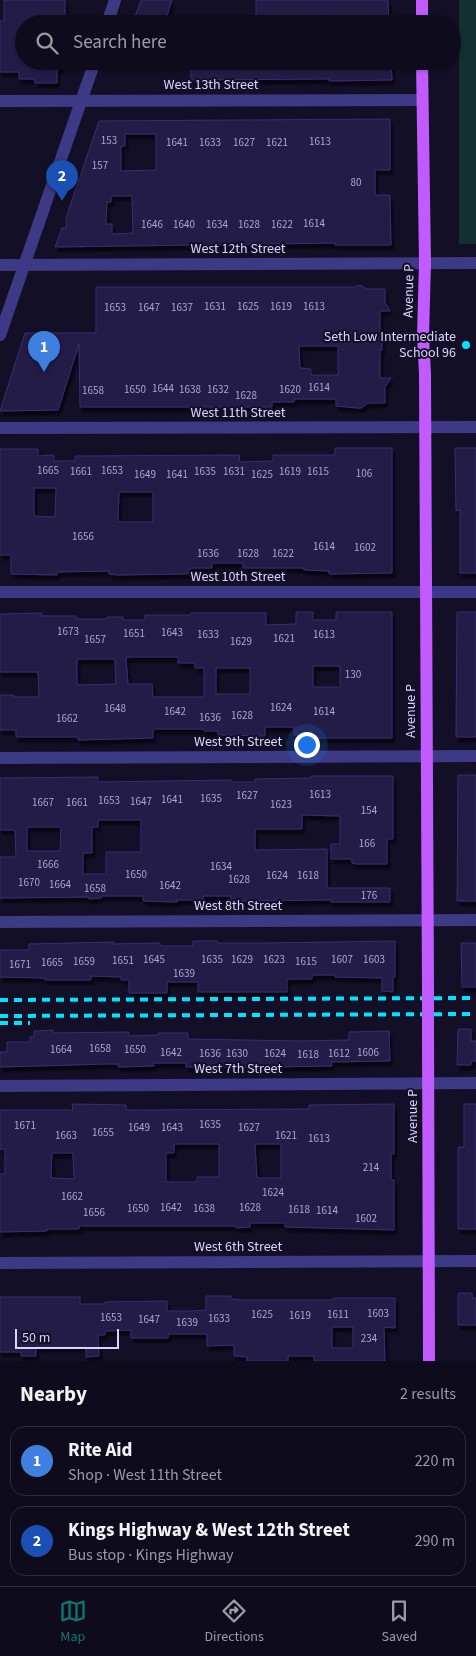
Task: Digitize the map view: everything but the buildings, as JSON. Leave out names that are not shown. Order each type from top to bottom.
[{"type":"main road","points":[[422,0],[422,15]]},
{"type":"main road","name":"Avenue P","points":[[422,70],[425,264],[423,336],[426,592],[429,1361]]},
{"type":"street","points":[[110,15],[115,0]]},
{"type":"street","points":[[0,335],[92,70]]},
{"type":"street","name":"West 13th Street","points":[[0,101],[422,100]]},
{"type":"street","name":"West 12th Street","points":[[0,265],[476,263]]},
{"type":"street","name":"West 11th Street","points":[[0,428],[476,427]]},
{"type":"street","name":"West 10th Street","points":[[0,592],[476,592]]},
{"type":"street","name":"West 9th Street","points":[[0,758],[476,756]]},
{"type":"street","name":"West 8th Street","points":[[0,922],[476,920]]},
{"type":"street","name":"West 7th Street","points":[[0,1086],[476,1083]]},
{"type":"street","name":"West 6th Street","points":[[0,1263],[476,1261]]},
{"type":"green space","points":[[459,0],[476,0],[476,244],[459,244],[459,70],[461,70],[461,15],[459,15]]},
{"type":"railway","points":[[0,1000],[476,998]]},
{"type":"railway","points":[[0,1016],[476,1014]]},
{"type":"railway","points":[[0,1023],[30,1023]]},
{"type":"place","name":"Kings Highway & West 12th Street","points":[[62,201]]},
{"type":"place","name":"Seth Low Intermediate School 96","points":[[466,345]]},
{"type":"place","name":"Rite Aid","points":[[44,372]]}]
